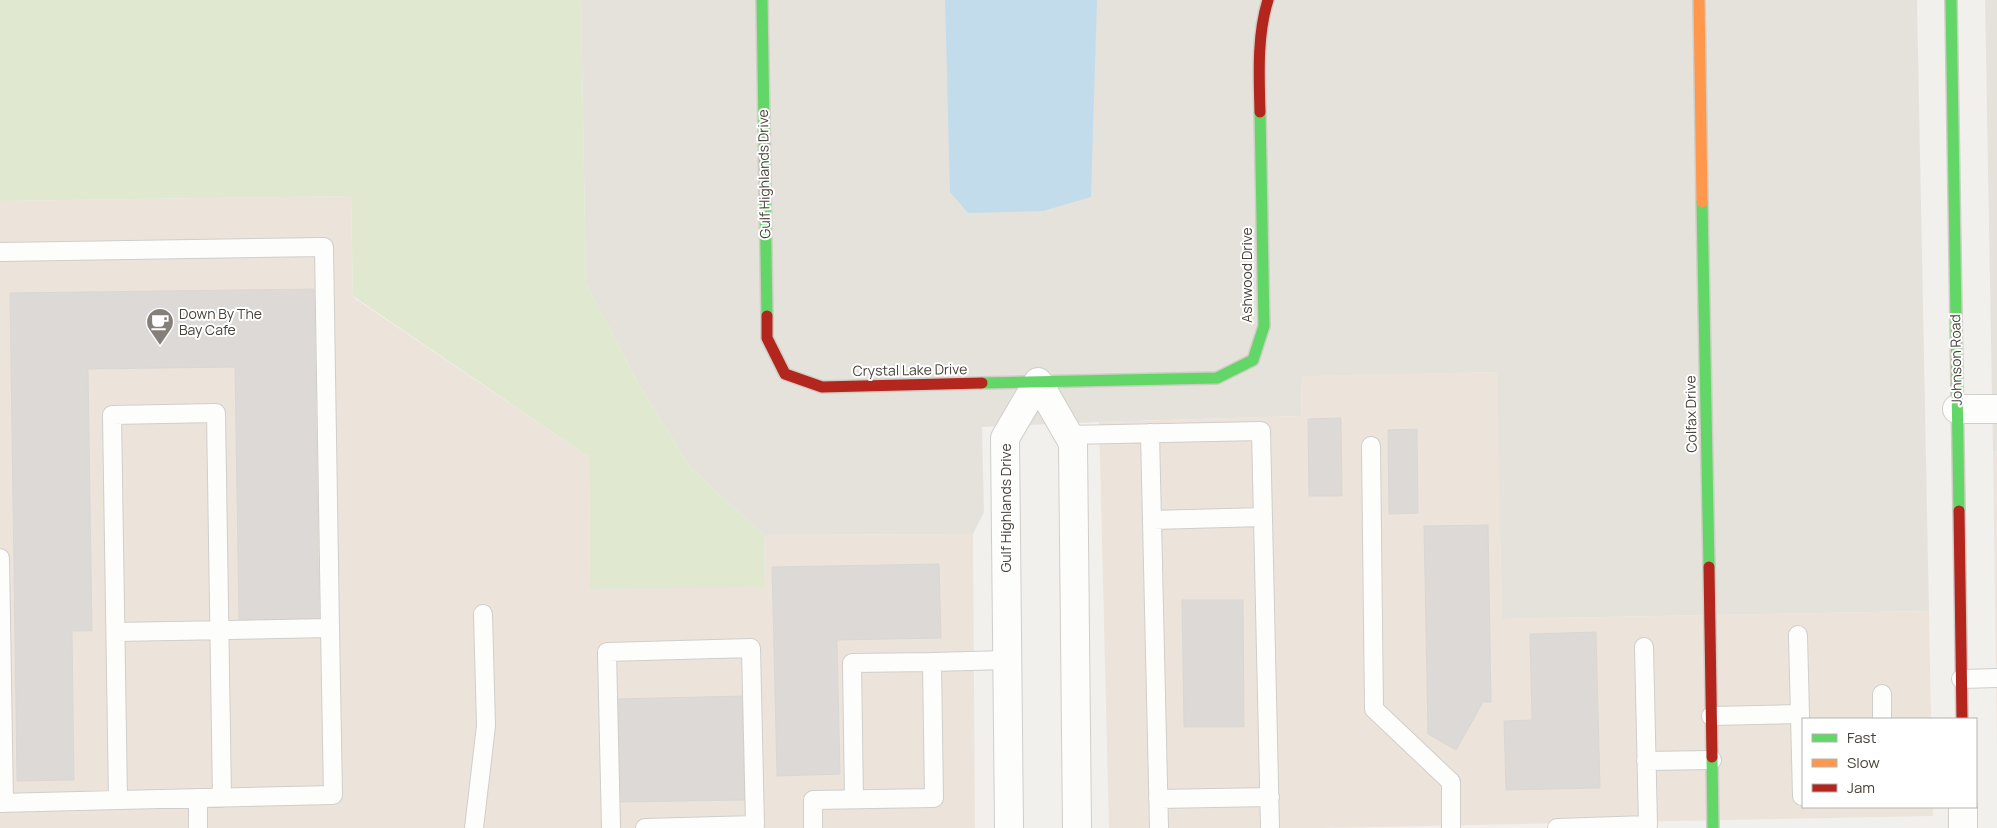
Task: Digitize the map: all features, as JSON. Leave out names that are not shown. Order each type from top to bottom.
[{"type":"street","name":"Gulf Highlands Drive","points":[[762,0],[766,338],[785,374]]},
{"type":"street","name":"Ashwood Drive","points":[[1038,382],[1217,378],[1253,360],[1264,326],[1259,77],[1264,14],[1268,0]]},
{"type":"street","name":"Colfax Drive","points":[[1699,0],[1713,828]]},
{"type":"street","name":"Johnson Road","points":[[1951,0],[1962,718]]},
{"type":"street","name":"Crystal Lake Drive","points":[[785,374],[822,387],[1038,382]]},
{"type":"street","name":"Gulf Highlands Drive","points":[[1010,828],[1005,438],[1038,382]]},
{"type":"street","points":[[1038,382],[1073,443],[1077,828]]},
{"type":"street","points":[[1957,409],[1997,409]]},
{"type":"street","points":[[1963,808],[1963,828]]},
{"type":"lane","points":[[0,252],[324,248],[333,795],[2,803],[0,558]]},
{"type":"lane","points":[[118,800],[112,415],[206,413],[216,413],[222,798]]},
{"type":"lane","points":[[1068,435],[1262,431],[1270,828]]},
{"type":"lane","points":[[1150,433],[1158,828]]},
{"type":"lane","points":[[1371,446],[1374,709],[1450,782],[1451,828]]},
{"type":"lane","points":[[1152,520],[1264,517]]},
{"type":"lane","points":[[474,828],[486,726],[483,614]]},
{"type":"lane","points":[[116,632],[330,628]]},
{"type":"lane","points":[[1798,635],[1802,796]]},
{"type":"lane","points":[[1557,828],[1648,826],[1644,647]]},
{"type":"lane","points":[[611,828],[607,652],[751,648],[755,825],[645,828]]},
{"type":"lane","points":[[854,799],[852,663],[1008,660]]},
{"type":"lane","points":[[813,828],[813,800],[934,798],[932,662]]},
{"type":"lane","points":[[1961,679],[1997,678]]},
{"type":"lane","points":[[1882,694],[1882,718]]},
{"type":"lane","points":[[1712,716],[1800,714]]},
{"type":"lane","points":[[1646,761],[1712,760]]},
{"type":"lane","points":[[1158,799],[1270,797]]},
{"type":"lane","points":[[198,798],[198,828]]},
{"type":"shaded area","points":[[581,0],[1917,0],[1929,611],[1502,619],[1496,372],[1302,377],[1301,416],[982,427],[984,512],[973,534],[764,535],[690,467],[634,376],[586,283]]},
{"type":"shaded area","points":[[1985,0],[1997,0],[1997,451],[1993,451]]},
{"type":"shaded area","points":[[351,196],[353,297],[589,457],[590,588],[765,586],[764,535],[973,534],[975,828],[0,828],[0,201]]},
{"type":"shaded area","points":[[1497,372],[1502,619],[1929,611],[1931,718],[1802,718],[1802,808],[1933,808],[1933,816],[1322,828],[1109,828],[1099,422],[1301,416],[1302,376]]},
{"type":"shaded area","points":[[1993,451],[1997,451],[1997,754]]},
{"type":"green space","points":[[0,0],[581,0],[586,283],[634,376],[690,467],[764,535],[765,587],[590,589],[589,457],[353,296],[351,196],[0,201]]},
{"type":"water","points":[[945,0],[1097,0],[1091,197],[1043,211],[968,213],[950,192]]},
{"type":"building","points":[[314,289],[319,619],[239,621],[235,367],[88,369],[92,631],[72,631],[74,780],[17,781],[10,293]]},
{"type":"building","points":[[1341,418],[1342,496],[1309,496],[1308,419]]},
{"type":"building","points":[[1417,429],[1418,513],[1389,514],[1388,430]]},
{"type":"building","points":[[1488,525],[1491,702],[1483,702],[1456,750],[1428,734],[1424,526]]},
{"type":"building","points":[[939,564],[941,638],[837,640],[840,774],[777,776],[772,567]]},
{"type":"building","points":[[1182,600],[1243,600],[1244,727],[1184,727]]},
{"type":"building","points":[[1596,632],[1600,788],[1506,790],[1504,721],[1532,720],[1530,634]]},
{"type":"building","points":[[743,696],[745,800],[617,802],[615,699]]},
{"type":"traffic: fast","points":[[762,0],[767,316]]},
{"type":"traffic: fast","points":[[1951,0],[1959,511]]},
{"type":"traffic: fast","points":[[982,383],[1217,378],[1253,360],[1264,326],[1260,112]]},
{"type":"traffic: fast","points":[[1702,202],[1709,567]]},
{"type":"traffic: fast","points":[[1712,757],[1713,828]]},
{"type":"traffic: slow","points":[[1699,0],[1702,202]]},
{"type":"traffic: jam","points":[[1260,112],[1260,41],[1268,0]]},
{"type":"traffic: jam","points":[[767,316],[767,338],[785,374],[822,387],[982,383]]},
{"type":"traffic: jam","points":[[1959,511],[1962,718]]},
{"type":"traffic: jam","points":[[1709,567],[1712,757]]},
{"type":"place","name":"Down By The Bay Cafe","points":[[160,346]]}]
